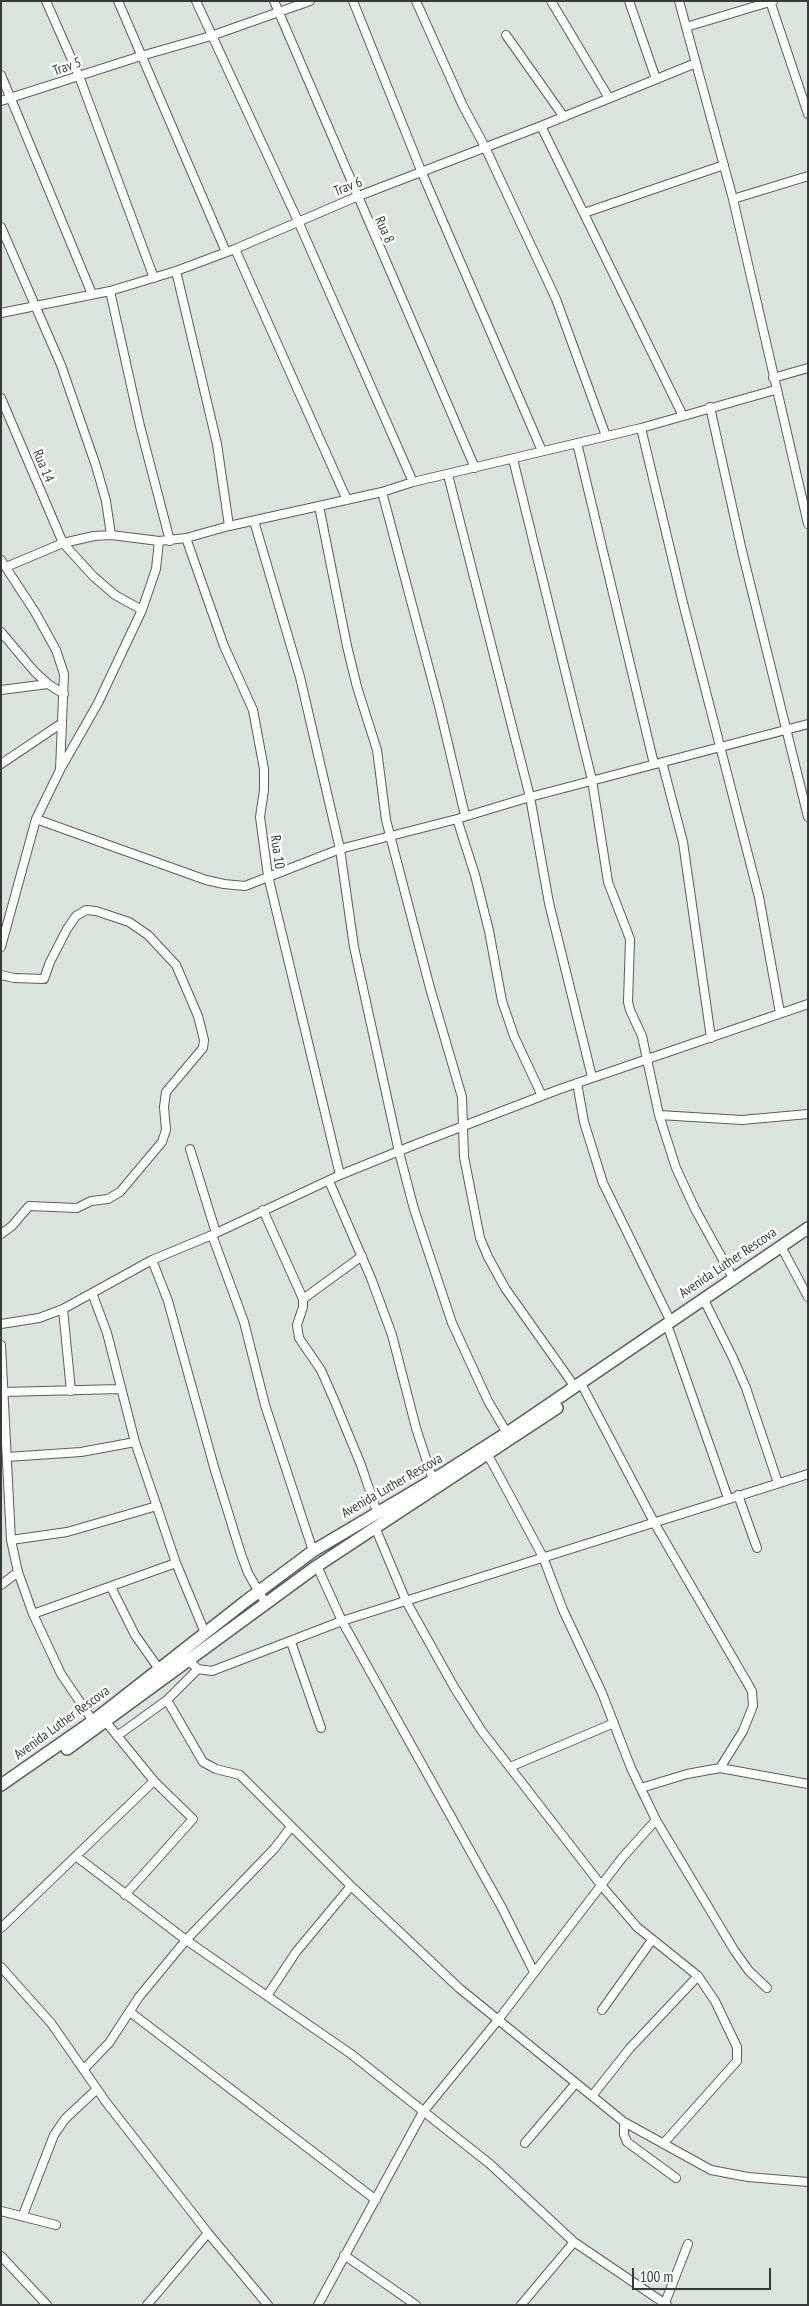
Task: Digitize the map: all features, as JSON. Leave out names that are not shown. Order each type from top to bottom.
[{"type":"main road","name":"Avenida Luther Rescova","points":[[1,1793],[106,1722],[317,1566],[488,1455],[733,1278],[808,1228]]},
{"type":"main road","name":"Avenida Luther Rescova","points":[[669,1325],[706,1304],[808,1237]]},
{"type":"main road","name":"Avenida Luther Rescova","points":[[1,1784],[93,1721],[313,1551],[433,1480],[580,1388]]},
{"type":"street","points":[[46,1],[79,76],[154,278]]},
{"type":"street","points":[[118,1],[226,252]]},
{"type":"street","points":[[196,1],[298,221],[413,482]]},
{"type":"street","name":"Rua 8","points":[[274,1],[356,197],[475,468]]},
{"type":"street","name":"Trav 5","points":[[1,101],[141,56],[211,36],[310,1]]},
{"type":"street","points":[[353,1],[422,173],[542,451]]},
{"type":"street","points":[[416,1],[463,106],[485,147],[556,299],[606,436]]},
{"type":"street","points":[[551,1],[609,98]]},
{"type":"street","points":[[629,1],[656,79]]},
{"type":"street","points":[[679,1],[733,198],[775,390],[808,524]]},
{"type":"street","points":[[686,27],[771,2],[808,114]]},
{"type":"street","points":[[506,35],[564,117]]},
{"type":"street","name":"Trav 6","points":[[1,313],[110,291],[176,271],[235,249],[356,197],[422,173],[696,63]]},
{"type":"street","points":[[1,75],[92,294]]},
{"type":"street","points":[[541,126],[683,416]]},
{"type":"street","points":[[584,213],[724,165]]},
{"type":"street","points":[[733,198],[808,176]]},
{"type":"street","points":[[1,227],[61,365],[86,434],[106,501],[111,535]]},
{"type":"street","points":[[235,249],[347,500]]},
{"type":"street","points":[[176,271],[217,444],[228,526]]},
{"type":"street","points":[[110,291],[140,426],[170,541]]},
{"type":"street","points":[[773,378],[808,368]]},
{"type":"street","points":[[60,770],[64,674],[56,650],[35,612],[3,563],[63,543],[111,535],[159,541],[186,538],[228,526],[382,492],[413,482],[642,428],[775,390]]},
{"type":"street","name":"Rua 14","points":[[1,398],[63,543]]},
{"type":"street","points":[[710,408],[742,551],[808,817]]},
{"type":"street","points":[[642,428],[719,747],[759,897],[780,1013]]},
{"type":"street","points":[[577,443],[658,763],[683,842],[711,1038]]},
{"type":"street","points":[[513,458],[592,780],[608,882],[630,939],[628,1002],[640,1031],[658,1115],[676,1168],[691,1201],[733,1278]]},
{"type":"street","points":[[448,475],[530,797],[549,903],[592,1077]]},
{"type":"street","points":[[382,492],[466,815]]},
{"type":"street","points":[[319,506],[347,646],[357,687],[377,750],[386,820],[430,988],[462,1097],[464,1108],[462,1128],[464,1157],[476,1223],[488,1257],[505,1288],[580,1388],[655,1524],[752,1691],[754,1706],[743,1731],[720,1768]]},
{"type":"street","points":[[254,521],[300,678],[340,849],[354,947],[399,1152],[423,1240],[452,1323],[488,1401],[507,1433]]},
{"type":"street","name":"Rua 10","points":[[186,538],[224,646],[253,710],[264,768],[264,790],[260,817],[268,876],[340,1175]]},
{"type":"street","points":[[1,947],[36,819],[60,770],[98,703],[142,610],[156,569],[159,541]]},
{"type":"street","points":[[63,543],[115,595],[142,610]]},
{"type":"street","points":[[1,632],[48,684],[64,694]]},
{"type":"street","points":[[1,690],[48,684]]},
{"type":"street","points":[[1,764],[62,724]]},
{"type":"street","points":[[36,819],[206,880],[245,886],[340,849],[457,819],[592,780],[808,724]]},
{"type":"street","points":[[457,819],[475,875],[489,931],[502,1001],[514,1036],[542,1096]]},
{"type":"street","points":[[1,975],[14,978],[44,979],[50,962],[76,916],[86,910],[96,911],[129,922],[148,934],[176,965],[198,1016],[204,1040],[203,1048],[166,1092],[164,1107],[166,1130],[162,1142],[120,1192],[108,1199],[91,1201],[77,1208],[29,1206],[12,1226],[1,1234]]},
{"type":"street","points":[[1,1324],[39,1318],[63,1309],[152,1260],[214,1234],[340,1175],[592,1077],[808,1004]]},
{"type":"street","points":[[577,1083],[584,1122],[604,1184],[669,1325],[728,1498]]},
{"type":"street","points":[[658,1115],[742,1120],[808,1114]]},
{"type":"street","points":[[190,1149],[214,1234],[244,1322],[265,1405],[313,1551]]},
{"type":"street","points":[[329,1181],[362,1256],[392,1335],[416,1428],[433,1480]]},
{"type":"street","points":[[263,1210],[303,1299],[304,1307],[298,1325],[300,1338],[321,1370],[352,1442],[377,1512]]},
{"type":"street","points":[[784,1252],[808,1297]]},
{"type":"street","points":[[303,1299],[362,1256]]},
{"type":"street","points":[[152,1260],[168,1301],[235,1536],[248,1573],[266,1604]]},
{"type":"street","points":[[92,1293],[107,1333],[135,1442],[156,1506],[176,1563],[205,1633]]},
{"type":"street","points":[[706,1304],[746,1388],[778,1483]]},
{"type":"street","points":[[63,1309],[71,1391]]},
{"type":"street","points":[[1,1345],[12,1540],[18,1572],[33,1614],[61,1674],[93,1721]]},
{"type":"street","points":[[3,1392],[120,1389]]},
{"type":"street","points":[[7,1457],[81,1452],[135,1442]]},
{"type":"street","points":[[488,1455],[543,1557],[563,1610],[656,1820],[734,1950],[749,1971],[767,1988]]},
{"type":"street","points":[[189,1661],[198,1669],[212,1671],[342,1621],[543,1557],[655,1524],[728,1498],[808,1474]]},
{"type":"street","points":[[738,1495],[757,1548]]},
{"type":"street","points":[[12,1540],[67,1532],[156,1506]]},
{"type":"street","points":[[375,1527],[406,1600],[469,1713],[601,1885],[637,1927],[698,1976],[719,2009],[737,2047],[738,2058],[664,2144]]},
{"type":"street","points":[[33,1614],[176,1563]]},
{"type":"street","points":[[317,1566],[342,1621],[502,1908],[534,1972]]},
{"type":"street","points":[[1,1585],[18,1572]]},
{"type":"street","points":[[111,1587],[135,1635],[159,1669]]},
{"type":"street","points":[[291,1642],[322,1728]]},
{"type":"street","points":[[117,1736],[167,1700],[198,1669]]},
{"type":"street","points":[[167,1700],[203,1762],[216,1769],[229,1770],[240,1775],[351,1886],[453,1983],[624,2122],[711,2170],[748,2177],[808,2182]]},
{"type":"street","points":[[106,1722],[154,1781],[192,1819],[125,1895]]},
{"type":"street","points":[[510,1768],[614,1723]]},
{"type":"street","points":[[641,1788],[687,1774],[720,1768],[808,1784]]},
{"type":"street","points":[[1,1928],[154,1781]]},
{"type":"street","points":[[318,2305],[423,2112],[498,2020],[601,1885],[656,1820]]},
{"type":"street","points":[[84,2069],[109,2043],[139,1997],[186,1940],[274,1849],[291,1827]]},
{"type":"street","points":[[77,1857],[186,1940],[351,2054],[490,2164],[574,2242],[666,2304],[688,2244]]},
{"type":"street","points":[[266,1996],[296,1952],[351,1886]]},
{"type":"street","points":[[602,2010],[652,1940]]},
{"type":"street","points":[[1,1967],[51,2023],[97,2089],[208,2233],[268,2305]]},
{"type":"street","points":[[592,2096],[630,2048],[698,1976]]},
{"type":"street","points":[[130,2012],[376,2200]]},
{"type":"street","points":[[525,2143],[576,2083]]},
{"type":"street","points":[[23,2215],[54,2136],[66,2119],[97,2089]]},
{"type":"street","points":[[624,2122],[624,2135],[628,2142],[676,2178]]},
{"type":"street","points":[[1,2211],[23,2215],[56,2225]]},
{"type":"street","points":[[147,2305],[208,2233]]},
{"type":"street","points":[[521,2305],[574,2242]]},
{"type":"street","points":[[344,2255],[416,2305]]},
{"type":"street","points":[[1,2256],[47,2305]]}]
